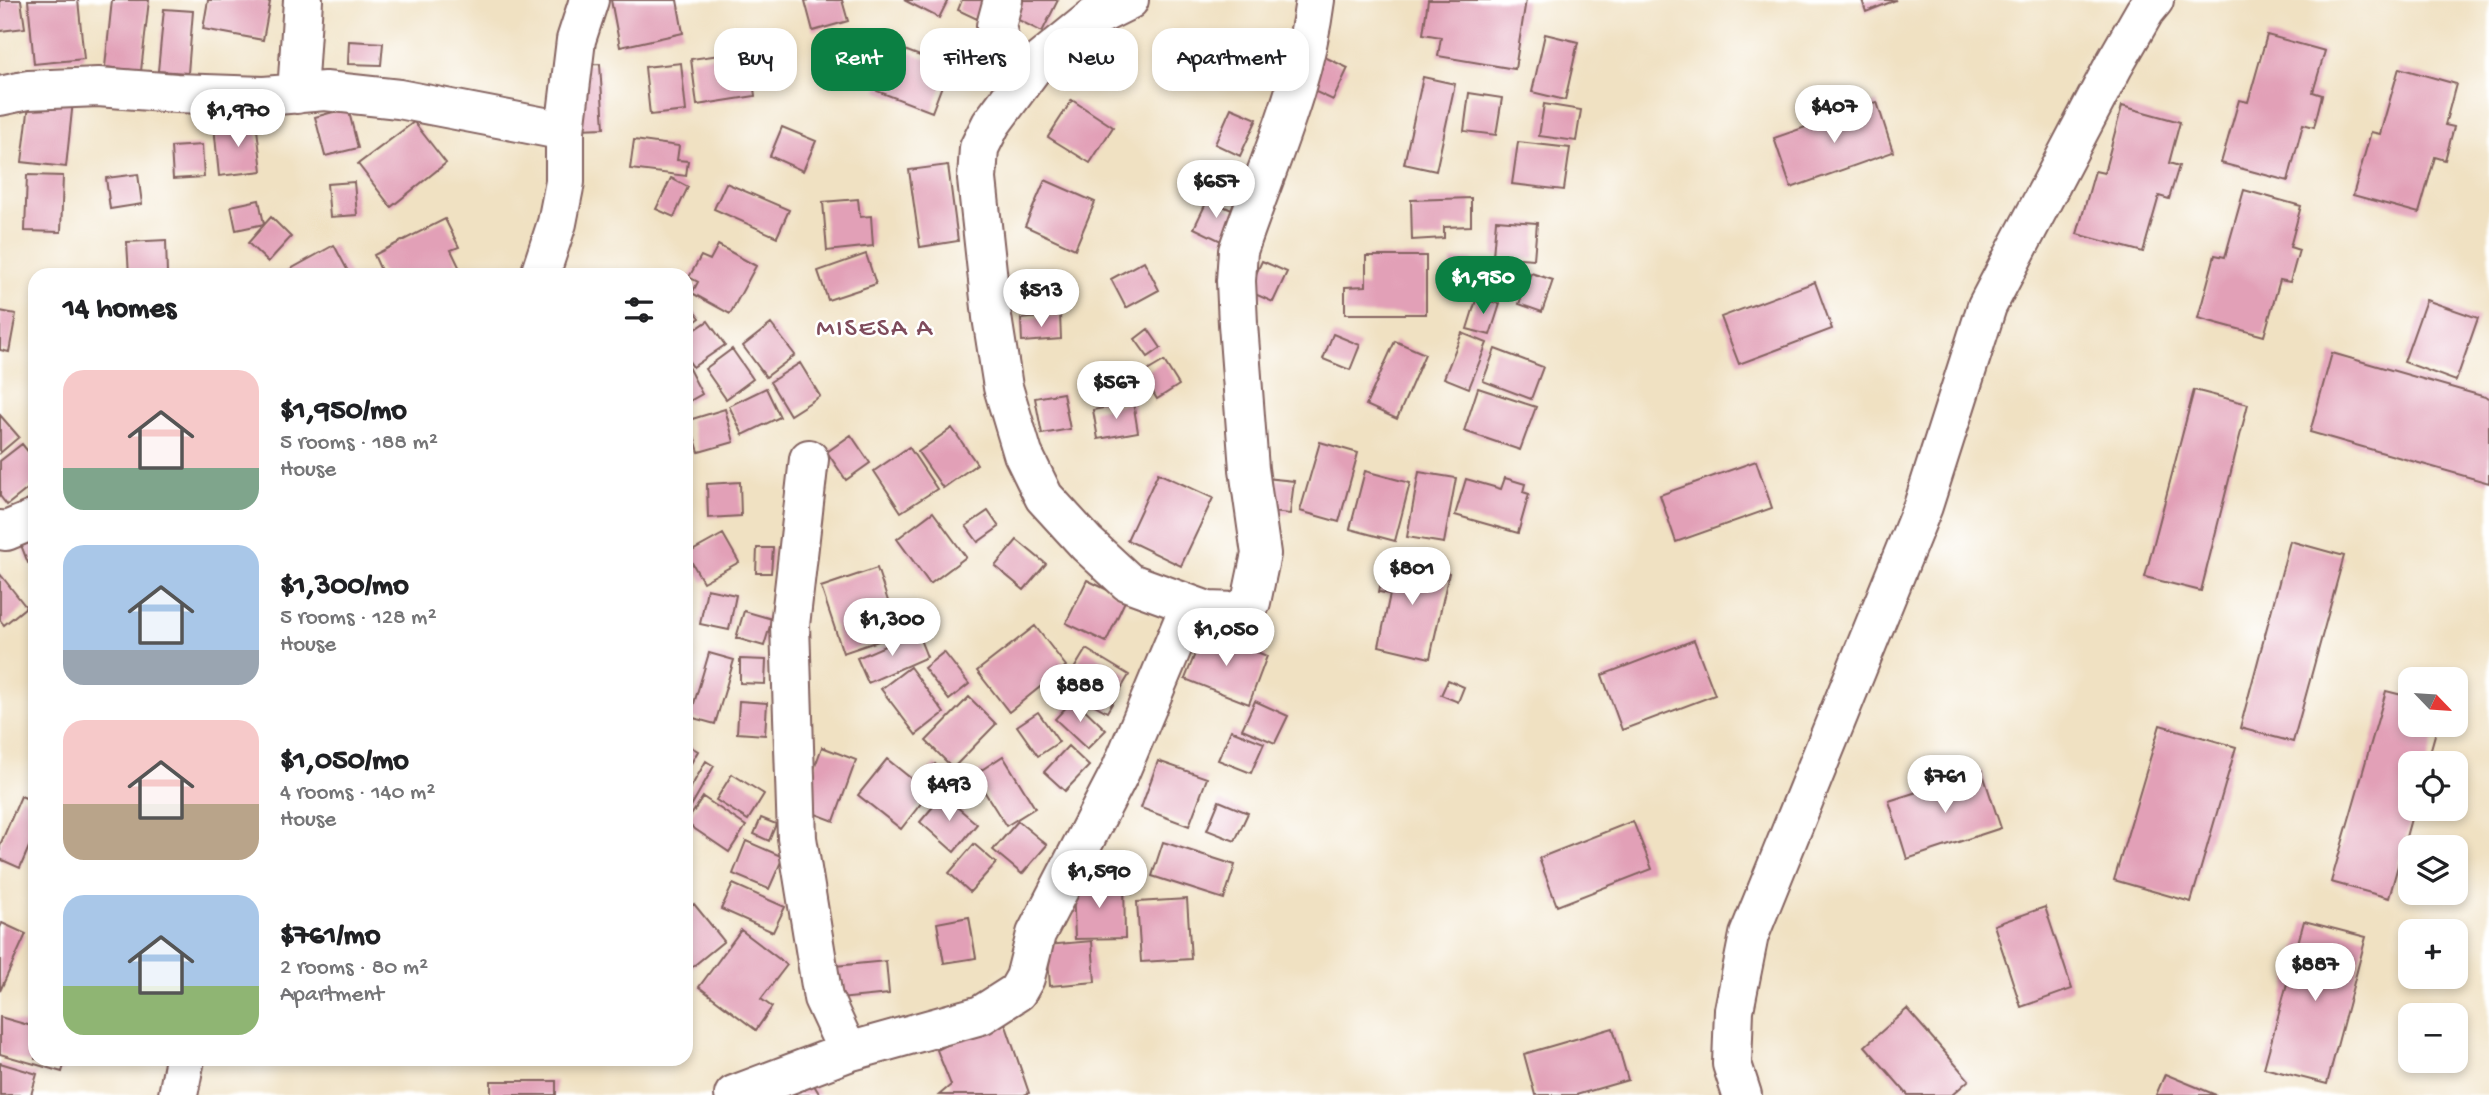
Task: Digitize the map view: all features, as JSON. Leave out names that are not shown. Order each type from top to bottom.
[{"type":"street","points":[[297,94],[303,0]]},
{"type":"street","points":[[542,268],[557,223],[565,182],[565,131],[576,40],[589,0]]},
{"type":"street","points":[[996,28],[1003,0]]},
{"type":"street","points":[[1030,71],[1093,18],[1129,0]]},
{"type":"street","points":[[1015,91],[990,124],[979,149],[977,179],[992,317],[1003,387],[1023,454],[1044,497],[1095,552],[1128,582],[1208,611],[1237,612],[1251,601],[1261,554],[1249,469],[1238,324],[1238,251],[1300,77],[1315,0]]},
{"type":"street","points":[[1742,1095],[1732,1063],[1734,1010],[1749,935],[1923,506],[1987,306],[2114,65],[2144,11],[2154,0]]},
{"type":"street","points":[[0,96],[28,90],[98,87],[251,96],[325,91],[399,99],[565,131]]},
{"type":"street","points":[[809,459],[790,625],[797,838],[822,998],[848,1052]]},
{"type":"street","points":[[0,530],[6,531],[28,522]]},
{"type":"street","points":[[734,1095],[848,1052],[981,1015],[1017,992],[1025,978],[1036,934],[1120,772],[1190,605]]},
{"type":"street","points":[[177,1095],[183,1066]]},
{"type":"building","points":[[0,0],[21,0],[25,28],[0,31]]},
{"type":"building","points":[[28,0],[78,0],[84,59],[34,64]]},
{"type":"building","points":[[112,0],[149,0],[141,71],[105,67]]},
{"type":"building","points":[[208,0],[270,2],[263,40],[203,29]]},
{"type":"building","points":[[611,0],[677,0],[683,33],[620,47]]},
{"type":"building","points":[[842,0],[848,21],[824,28],[812,28],[805,1]]},
{"type":"building","points":[[904,0],[948,0],[939,18]]},
{"type":"building","points":[[962,0],[986,0],[977,19],[958,10]]},
{"type":"building","points":[[1009,0],[1058,0],[1042,32],[1003,12]]},
{"type":"building","points":[[1428,0],[1526,0],[1515,69],[1438,56],[1441,37],[1423,34]]},
{"type":"building","points":[[1862,0],[1896,0],[1866,12]]},
{"type":"building","points":[[164,9],[193,11],[188,73],[158,71]]},
{"type":"building","points":[[1545,34],[1578,42],[1565,100],[1532,92]]},
{"type":"building","points":[[2267,35],[2325,51],[2313,92],[2322,95],[2314,127],[2303,124],[2288,181],[2221,163],[2239,100],[2248,102]]},
{"type":"building","points":[[349,41],[383,43],[381,65],[348,64]]},
{"type":"building","points":[[906,51],[920,56],[920,91],[940,91],[932,112],[877,91],[906,91]]},
{"type":"building","points":[[1316,53],[1348,68],[1333,100],[1309,89],[1309,68]]},
{"type":"building","points":[[714,56],[714,91],[754,91],[755,96],[697,105],[691,59]]},
{"type":"building","points":[[681,63],[686,111],[650,115],[645,67]]},
{"type":"building","points":[[600,64],[604,128],[578,129],[574,65]]},
{"type":"building","points":[[2399,68],[2456,84],[2445,125],[2454,127],[2445,160],[2435,157],[2419,213],[2353,195],[2371,132],[2380,134]]},
{"type":"building","points":[[1423,77],[1455,84],[1436,171],[1404,164]]},
{"type":"building","points":[[1469,93],[1502,98],[1496,135],[1464,131]]},
{"type":"building","points":[[30,96],[73,101],[66,167],[22,162]]},
{"type":"building","points":[[1072,100],[1113,127],[1090,163],[1048,137]]},
{"type":"building","points":[[1877,102],[1893,152],[1791,188],[1774,138]]},
{"type":"building","points":[[1544,104],[1581,110],[1576,141],[1539,136]]},
{"type":"building","points":[[2122,106],[2180,122],[2169,163],[2179,166],[2169,199],[2159,196],[2143,252],[2077,234],[2095,171],[2104,173]]},
{"type":"building","points":[[348,108],[358,148],[325,156],[315,117]]},
{"type":"building","points":[[1231,108],[1257,119],[1240,156],[1215,144]]},
{"type":"building","points":[[256,121],[262,171],[219,176],[214,126]]},
{"type":"building","points":[[414,122],[446,163],[391,207],[358,164]]},
{"type":"building","points":[[782,127],[816,141],[803,171],[770,156]]},
{"type":"building","points":[[634,140],[679,146],[677,160],[688,161],[686,176],[630,169]]},
{"type":"building","points":[[1518,142],[1570,148],[1564,190],[1512,184]]},
{"type":"building","points":[[202,145],[204,177],[173,179],[171,147]]},
{"type":"building","points":[[948,165],[958,241],[920,247],[909,170]]},
{"type":"building","points":[[138,174],[142,204],[110,209],[106,178]]},
{"type":"building","points":[[27,175],[63,176],[61,232],[25,231]]},
{"type":"building","points":[[671,178],[688,187],[674,217],[656,209]]},
{"type":"building","points":[[1045,180],[1095,202],[1075,249],[1025,226]]},
{"type":"building","points":[[354,182],[357,215],[330,217],[327,184]]},
{"type":"building","points":[[726,183],[789,210],[777,237],[714,209]]},
{"type":"building","points":[[2244,190],[2301,206],[2290,247],[2299,250],[2290,282],[2280,280],[2264,336],[2198,318],[2215,255],[2225,257]]},
{"type":"building","points":[[1471,198],[1471,226],[1444,227],[1444,238],[1412,240],[1411,200]]},
{"type":"building","points":[[858,199],[860,217],[871,216],[873,246],[827,251],[823,202]]},
{"type":"building","points":[[1208,199],[1238,213],[1223,242],[1194,228]]},
{"type":"building","points":[[259,200],[264,224],[236,230],[231,206]]},
{"type":"building","points":[[271,217],[291,237],[268,262],[248,243]]},
{"type":"building","points":[[445,219],[459,247],[451,250],[460,268],[380,268],[374,255]]},
{"type":"building","points":[[1496,220],[1537,223],[1534,259],[1493,256]]},
{"type":"building","points":[[166,240],[167,268],[129,268],[127,242]]},
{"type":"building","points":[[334,245],[346,268],[293,268]]},
{"type":"building","points":[[718,245],[756,266],[730,314],[693,294],[698,282],[693,279],[693,270],[701,256],[710,260]]},
{"type":"building","points":[[866,254],[876,284],[828,300],[818,271]]},
{"type":"building","points":[[1366,256],[1426,256],[1426,314],[1345,314],[1345,287],[1366,286]]},
{"type":"building","points":[[1473,259],[1474,292],[1452,292],[1451,260]]},
{"type":"building","points":[[1144,261],[1159,290],[1126,308],[1111,279]]},
{"type":"building","points":[[1262,261],[1287,272],[1273,302],[1248,291]]},
{"type":"building","points":[[1531,273],[1553,280],[1542,312],[1519,304]]},
{"type":"building","points":[[1815,282],[1832,329],[1739,364],[1721,317]]},
{"type":"building","points":[[1477,297],[1500,304],[1490,335],[1467,329]]},
{"type":"building","points":[[2426,300],[2478,318],[2456,381],[2404,362]]},
{"type":"building","points":[[693,309],[700,318],[693,323]]},
{"type":"building","points":[[0,311],[16,314],[9,352],[0,350]]},
{"type":"building","points":[[1060,315],[1061,339],[1022,342],[1021,319]]},
{"type":"building","points":[[708,321],[725,345],[693,367],[693,331]]},
{"type":"building","points":[[771,324],[795,355],[766,377],[743,346]]},
{"type":"building","points":[[1148,329],[1161,348],[1148,357],[1135,339]]},
{"type":"building","points":[[1462,333],[1487,343],[1469,388],[1444,378]]},
{"type":"building","points":[[1333,334],[1360,345],[1350,370],[1323,359]]},
{"type":"building","points":[[1395,341],[1425,354],[1397,419],[1366,405]]},
{"type":"building","points":[[732,349],[753,379],[726,399],[705,369]]},
{"type":"building","points":[[1495,349],[1543,367],[1531,399],[1483,381]]},
{"type":"building","points":[[2332,353],[2489,398],[2489,483],[2310,432]]},
{"type":"building","points":[[1164,361],[1179,385],[1157,399],[1142,374]]},
{"type":"building","points":[[800,363],[820,396],[790,415],[770,382]]},
{"type":"building","points":[[1125,367],[1129,398],[1098,402],[1093,372]]},
{"type":"building","points":[[693,377],[702,394],[693,399]]},
{"type":"building","points":[[766,388],[780,417],[743,435],[729,406]]},
{"type":"building","points":[[1478,388],[1536,407],[1520,450],[1464,431]]},
{"type":"building","points":[[2194,390],[2248,404],[2201,591],[2145,577]]},
{"type":"building","points":[[1063,393],[1070,429],[1042,434],[1035,398]]},
{"type":"building","points":[[1133,402],[1138,432],[1098,439],[1093,410]]},
{"type":"building","points":[[725,409],[734,442],[699,452],[693,433],[693,419]]},
{"type":"building","points":[[0,415],[19,437],[0,453]]},
{"type":"building","points":[[952,428],[977,464],[943,488],[918,452]]},
{"type":"building","points":[[851,435],[870,463],[846,480],[827,452]]},
{"type":"building","points":[[1320,442],[1358,453],[1339,522],[1300,511]]},
{"type":"building","points":[[22,444],[28,451],[28,488],[7,505],[0,496],[0,461]]},
{"type":"building","points":[[909,447],[937,489],[901,512],[874,471]]},
{"type":"building","points":[[1756,461],[1772,508],[1676,542],[1660,495]]},
{"type":"building","points":[[1365,471],[1410,483],[1395,541],[1350,529]]},
{"type":"building","points":[[1419,472],[1456,478],[1444,543],[1407,537]]},
{"type":"building","points":[[1158,473],[1213,498],[1181,566],[1127,540]]},
{"type":"building","points":[[1265,478],[1294,481],[1290,514],[1261,511]]},
{"type":"building","points":[[1505,478],[1525,484],[1523,492],[1529,494],[1518,533],[1455,515],[1466,479],[1501,489]]},
{"type":"building","points":[[740,482],[741,516],[708,518],[707,484]]},
{"type":"building","points":[[988,511],[999,527],[978,542],[966,526]]},
{"type":"building","points":[[933,512],[966,557],[930,584],[897,539]]},
{"type":"building","points":[[28,528],[28,563],[16,532]]},
{"type":"building","points":[[723,534],[739,562],[703,582],[693,564],[693,551]]},
{"type":"building","points":[[1017,540],[1046,564],[1024,590],[995,566]]},
{"type":"building","points":[[2290,541],[2344,556],[2293,742],[2240,728]]},
{"type":"building","points":[[757,548],[773,548],[771,573],[756,573]]},
{"type":"building","points":[[1386,558],[1449,573],[1430,658],[1379,646],[1390,594],[1379,592]]},
{"type":"building","points":[[877,568],[899,634],[843,653],[821,587]]},
{"type":"building","points":[[0,574],[26,607],[4,625],[0,620]]},
{"type":"building","points":[[1087,580],[1126,599],[1106,642],[1066,623]]},
{"type":"building","points":[[707,589],[736,595],[729,630],[700,624]]},
{"type":"building","points":[[744,611],[772,619],[764,646],[736,638]]},
{"type":"building","points":[[1035,626],[1066,666],[1009,712],[977,671]]},
{"type":"building","points":[[1204,631],[1267,656],[1249,704],[1185,679]]},
{"type":"building","points":[[917,632],[927,657],[868,683],[857,658]]},
{"type":"building","points":[[1694,640],[1715,695],[1622,730],[1602,675]]},
{"type":"building","points":[[1086,649],[1129,675],[1107,712],[1063,687]]},
{"type":"building","points":[[944,652],[969,684],[949,700],[924,668]]},
{"type":"building","points":[[709,653],[734,660],[715,724],[693,718],[693,707]]},
{"type":"building","points":[[740,659],[766,660],[765,684],[740,683]]},
{"type":"building","points":[[910,667],[944,713],[916,735],[881,689]]},
{"type":"building","points":[[1448,680],[1464,687],[1458,702],[1441,695]]},
{"type":"building","points":[[2386,691],[2398,694],[2398,737],[2434,737],[2430,751],[2398,751],[2398,821],[2410,821],[2406,835],[2398,835],[2398,866],[2389,898],[2331,882]]},
{"type":"building","points":[[969,697],[996,724],[953,768],[926,741]]},
{"type":"building","points":[[1074,699],[1106,730],[1087,749],[1055,719]]},
{"type":"building","points":[[739,701],[767,703],[765,735],[737,733]]},
{"type":"building","points":[[1255,701],[1288,716],[1275,743],[1242,729]]},
{"type":"building","points":[[1038,712],[1059,742],[1038,756],[1017,726]]},
{"type":"building","points":[[2160,725],[2236,747],[2191,902],[2114,880]]},
{"type":"building","points":[[1231,730],[1264,743],[1251,773],[1218,760]]},
{"type":"building","points":[[1068,746],[1089,766],[1065,791],[1044,772]]},
{"type":"building","points":[[822,747],[856,760],[834,821],[800,808]]},
{"type":"building","points":[[1003,756],[1035,808],[1006,826],[974,775]]},
{"type":"building","points":[[887,759],[929,793],[901,829],[858,795]]},
{"type":"building","points":[[706,761],[714,766],[693,803],[693,784]]},
{"type":"building","points":[[1158,761],[1207,778],[1189,826],[1141,808]]},
{"type":"building","points":[[935,764],[952,785],[934,798],[918,779]]},
{"type":"building","points":[[1982,771],[2001,828],[1907,859],[1889,801]]},
{"type":"building","points":[[732,774],[764,794],[748,820],[716,800]]},
{"type":"building","points":[[943,795],[977,824],[954,852],[920,822]]},
{"type":"building","points":[[21,796],[28,799],[28,849],[20,868],[0,859],[0,845]]},
{"type":"building","points":[[703,797],[746,826],[729,852],[693,828],[693,812]]},
{"type":"building","points":[[1219,801],[1248,813],[1235,841],[1207,830]]},
{"type":"building","points":[[761,818],[776,824],[769,841],[754,834]]},
{"type":"building","points":[[1018,821],[1047,845],[1022,874],[993,850]]},
{"type":"building","points":[[1633,821],[1652,869],[1557,906],[1539,858]]},
{"type":"building","points":[[746,841],[783,857],[769,889],[733,874]]},
{"type":"building","points":[[1163,842],[1235,865],[1224,899],[1152,876]]},
{"type":"building","points":[[974,844],[996,863],[970,892],[949,873]]},
{"type":"building","points":[[1124,881],[1125,938],[1075,939],[1073,883]]},
{"type":"building","points":[[733,884],[785,907],[773,932],[721,909]]},
{"type":"building","points":[[1187,899],[1191,959],[1141,962],[1137,902]]},
{"type":"building","points":[[693,905],[724,941],[693,966]]},
{"type":"building","points":[[2045,907],[2072,989],[2021,1007],[1994,925]]},
{"type":"building","points":[[969,917],[976,958],[944,963],[937,923]]},
{"type":"building","points":[[2304,921],[2366,937],[2327,1084],[2264,1068]]},
{"type":"building","points":[[2,923],[26,934],[0,991],[0,928]]},
{"type":"building","points":[[741,930],[787,965],[761,999],[772,1007],[756,1030],[699,987]]},
{"type":"building","points":[[1092,941],[1095,982],[1050,986],[1047,945]]},
{"type":"building","points":[[886,961],[889,994],[839,999],[835,966]]},
{"type":"building","points":[[1907,1009],[1969,1080],[1952,1095],[1908,1095],[1865,1046]]},
{"type":"building","points":[[0,1017],[28,1025],[28,1062],[0,1054]]},
{"type":"building","points":[[1003,1017],[1029,1093],[939,1095],[951,1085],[937,1050]]},
{"type":"building","points":[[1613,1028],[1628,1080],[1576,1095],[1535,1095],[1524,1054]]},
{"type":"building","points":[[0,1063],[37,1074],[31,1095],[0,1095]]},
{"type":"building","points":[[41,1066],[64,1066],[62,1072]]},
{"type":"building","points":[[2165,1074],[2216,1095],[2156,1095]]},
{"type":"building","points":[[491,1081],[556,1081],[556,1095],[491,1095]]},
{"type":"building","points":[[812,1082],[820,1095],[792,1095]]},
{"type":"district","name":"MISESA A","points":[[875,330]]}]
